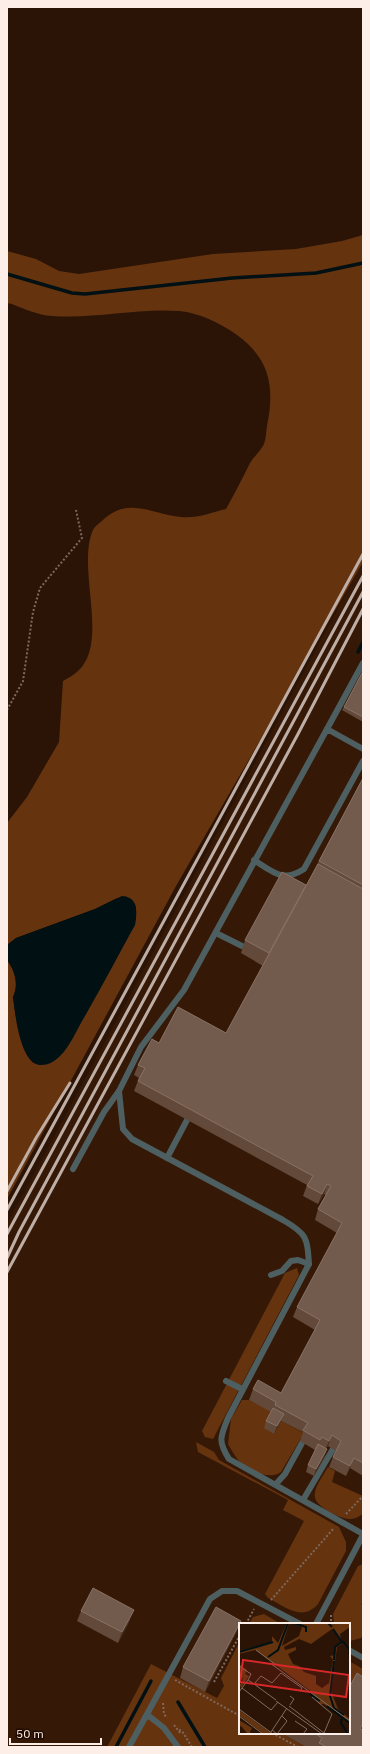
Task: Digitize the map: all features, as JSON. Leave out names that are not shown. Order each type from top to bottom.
[{"type":"lane","points":[[73,1169],[104,1112],[119,1091],[141,1047],[184,990],[363,663]]},
{"type":"lane","points":[[328,729],[363,749]]},
{"type":"lane","points":[[254,860],[278,875],[296,875],[304,869],[363,761]]},
{"type":"lane","points":[[216,933],[242,946]]},
{"type":"lane","points":[[119,1091],[123,1128],[132,1139],[296,1227],[304,1234],[308,1248],[309,1264],[242,1389],[221,1435],[221,1447],[229,1459],[363,1534],[317,1623]]},
{"type":"lane","points":[[167,1158],[187,1120]]},
{"type":"lane","points":[[271,1275],[282,1271],[291,1261],[298,1260],[309,1264]]},
{"type":"lane","points":[[226,1381],[242,1389]]},
{"type":"lane","points":[[276,1484],[285,1474],[302,1442]]},
{"type":"lane","points":[[303,1500],[333,1449]]},
{"type":"lane","points":[[129,1747],[210,1599],[222,1591],[237,1591],[298,1623]]},
{"type":"lane","points":[[350,1651],[363,1658]]},
{"type":"lane","points":[[145,1718],[149,1716],[157,1721],[178,1747]]},
{"type":"path","points":[[7,710],[23,681],[33,612],[40,588],[82,538],[76,510]]},
{"type":"path","points":[[267,1606],[363,1496]]},
{"type":"path","points":[[247,1623],[255,1608]]},
{"type":"path","points":[[214,1682],[239,1637]]},
{"type":"path","points":[[176,1680],[239,1715]]},
{"type":"path","points":[[167,1697],[163,1704],[164,1714],[179,1730],[182,1731],[192,1747]]},
{"type":"path","points":[[179,1730],[181,1734]]},
{"type":"path","points":[[274,1734],[298,1747]]},
{"type":"shaded area","points":[[363,235],[363,562],[176,886],[7,1199],[7,960],[12,969],[16,982],[13,997],[15,1014],[21,1039],[33,1063],[135,925],[136,906],[117,898],[95,909],[16,938],[7,945],[7,823],[27,797],[59,742],[63,681],[78,671],[87,658],[91,642],[92,623],[88,564],[89,546],[93,530],[114,512],[123,509],[142,509],[171,516],[187,517],[198,516],[226,509],[250,463],[264,444],[269,412],[270,386],[263,364],[248,344],[224,326],[202,316],[187,312],[163,310],[68,317],[52,316],[36,313],[7,303],[7,251],[36,259],[59,271],[79,274],[213,254],[296,249],[342,241]]},
{"type":"shaded area","points":[[363,562],[363,1747],[306,1747],[350,1734],[350,1623],[239,1623],[239,1709],[151,1664],[107,1747],[7,1747],[7,1224]]},
{"type":"shaded area","points":[[122,896],[131,899],[136,906],[135,925],[67,1048],[51,1063],[40,1065],[34,1063],[29,1058],[21,1042],[13,997],[16,982],[12,969],[7,960],[7,945],[16,938],[95,909]]},
{"type":"shaded area","points":[[297,1268],[299,1275],[213,1439],[205,1437],[202,1431],[285,1273]]},
{"type":"shaded area","points":[[242,1400],[249,1400],[272,1412],[274,1434],[281,1421],[304,1433],[281,1472],[264,1475],[252,1471],[238,1460],[228,1444],[231,1419]]},
{"type":"shaded area","points":[[196,1442],[214,1452],[219,1460],[339,1527],[346,1542],[346,1551],[318,1604],[312,1609],[306,1612],[294,1611],[268,1598],[265,1594],[304,1521],[283,1510],[288,1500],[198,1452]]},
{"type":"shaded area","points":[[328,1467],[335,1471],[332,1482],[363,1496],[363,1514],[353,1519],[345,1518],[329,1512],[317,1502],[315,1498],[315,1490]]},
{"type":"shaded area","points":[[363,1564],[363,1602],[361,1604],[363,1605],[363,1634],[361,1638],[350,1641],[350,1623],[334,1623],[333,1614],[358,1566]]},
{"type":"shaded area","points":[[264,1614],[279,1623],[250,1623],[253,1617]]},
{"type":"shaded area","points":[[239,1643],[239,1734],[283,1734],[306,1747],[107,1747],[151,1664],[217,1698],[224,1686],[221,1678]]},
{"type":"shaded area","points":[[350,1662],[363,1669],[363,1692],[350,1692]]},
{"type":"building","points":[[363,671],[363,717],[344,707]]},
{"type":"building","points":[[363,778],[363,885],[319,861]]},
{"type":"building","points":[[318,864],[363,889],[363,1463],[354,1458],[350,1466],[333,1457],[341,1441],[332,1435],[329,1441],[322,1437],[320,1440],[306,1432],[303,1430],[308,1423],[275,1405],[276,1402],[253,1389],[258,1380],[281,1393],[320,1320],[297,1307],[342,1223],[318,1209],[331,1186],[327,1184],[322,1194],[307,1186],[313,1176],[138,1081],[145,1068],[138,1065],[152,1039],[159,1043],[178,1007],[226,1033]]},
{"type":"building","points":[[282,872],[306,885],[269,953],[245,940]]},
{"type":"building","points":[[273,1408],[284,1414],[277,1426],[266,1421]]},
{"type":"building","points":[[318,1444],[327,1449],[316,1469],[308,1465]]},
{"type":"building","points":[[93,1588],[134,1610],[122,1632],[81,1611]]},
{"type":"building","points":[[216,1607],[241,1621],[209,1681],[183,1667]]},
{"type":"building","points":[[357,1673],[363,1677],[363,1723],[360,1729],[363,1730],[363,1747],[327,1747],[319,1743],[322,1738],[316,1734],[350,1734],[350,1686]]},
{"type":"waterway","points":[[7,274],[72,293],[85,294],[232,278],[316,273],[363,263]]},
{"type":"waterway","points":[[358,652],[363,642]]},
{"type":"waterway","points":[[116,1747],[151,1681]]},
{"type":"waterway","points":[[178,1702],[205,1747]]},
{"type":"railway","points":[[7,1210],[363,554]]},
{"type":"railway","points":[[7,1234],[363,576]]},
{"type":"railway","points":[[7,1258],[19,1232],[363,592]]},
{"type":"railway","points":[[7,1272],[298,734],[363,609]]},
{"type":"railway","points":[[7,1191],[36,1138],[70,1083]]}]
